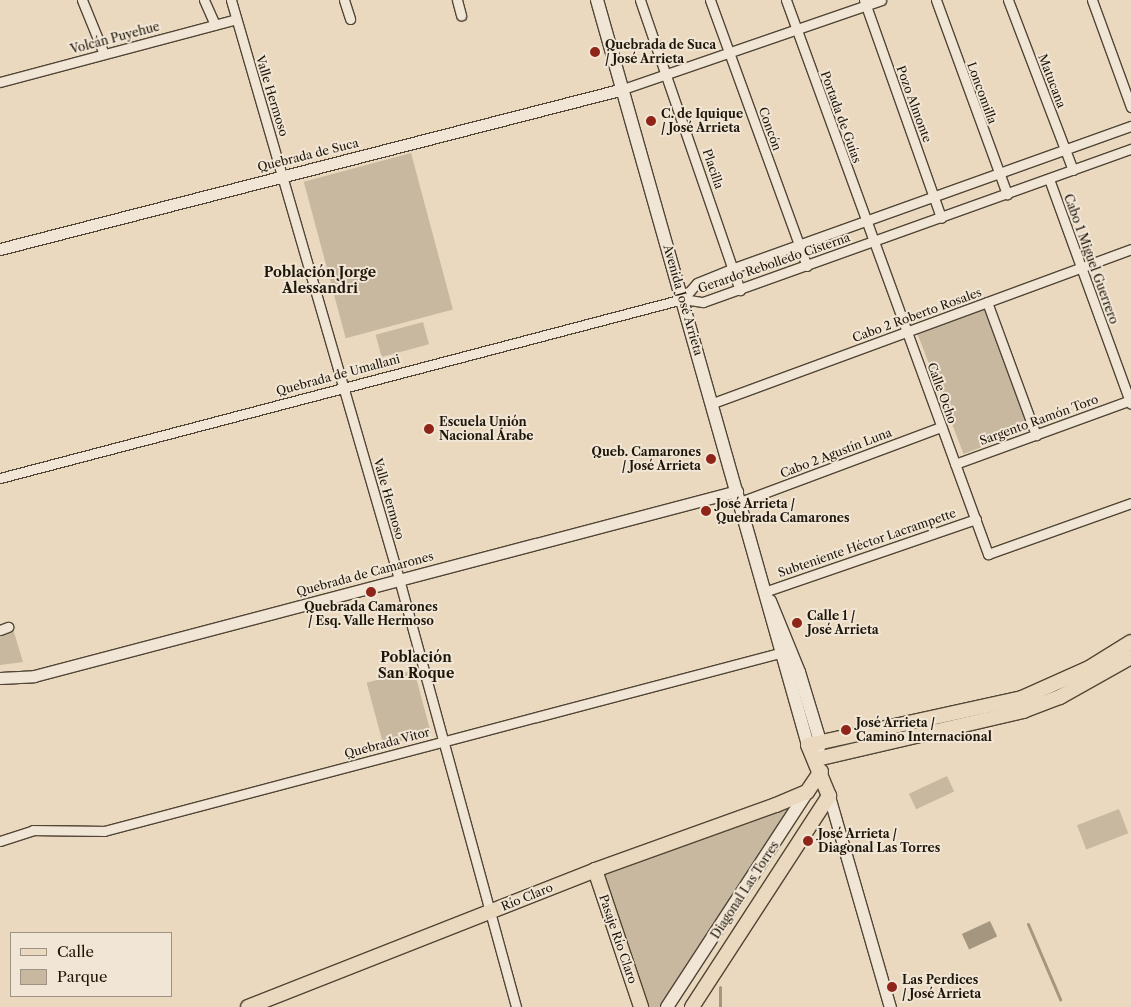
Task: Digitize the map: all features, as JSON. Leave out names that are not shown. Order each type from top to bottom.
[{"type":"main road","name":"Avenida José Arrieta","points":[[597,0],[768,595],[779,653],[814,743]]},
{"type":"main road","name":"Avenida José Arrieta","points":[[768,595],[784,629],[828,796]]},
{"type":"main road","points":[[814,743],[1022,698],[1089,668],[1131,642]]},
{"type":"main road","points":[[819,765],[1023,711],[1060,697],[1131,658]]},
{"type":"main road","name":"Diagonal Las Torres","points":[[667,1007],[807,792],[819,765]]},
{"type":"main road","name":"Río Claro","points":[[248,1007],[595,870],[807,792]]},
{"type":"main road","name":"Diagonal Las Torres","points":[[692,1007],[828,796]]},
{"type":"main road","name":"Pasaje Río Claro","points":[[595,870],[641,1007]]},
{"type":"street","points":[[82,0],[104,54]]},
{"type":"street","points":[[204,0],[215,25]]},
{"type":"street","name":"Valle Hermoso","points":[[231,0],[399,579],[444,740],[488,912],[516,1007]]},
{"type":"street","points":[[344,0],[350,19]]},
{"type":"street","points":[[457,0],[461,15]]},
{"type":"street","name":"Placilla","points":[[640,0],[740,290]]},
{"type":"street","name":"Concón","points":[[710,0],[806,266]]},
{"type":"street","name":"Portada de Guías","points":[[786,0],[873,242]]},
{"type":"street","points":[[623,89],[668,77],[865,3],[881,0]]},
{"type":"street","name":"Loncomilla","points":[[936,0],[998,174],[1007,194]]},
{"type":"street","name":"Matucana","points":[[1008,0],[1073,170]]},
{"type":"street","points":[[1092,0],[1131,107]]},
{"type":"street","name":"Pozo Almonte","points":[[865,3],[934,196],[940,218]]},
{"type":"street","name":"Volcán Puyehue","points":[[0,80],[236,20]]},
{"type":"street","name":"Quebrada de Suca","points":[[0,250],[623,89]]},
{"type":"street","name":"Gerardo Rebolledo Cisterna","points":[[683,299],[697,283],[734,268],[1131,126]]},
{"type":"street","name":"Gerardo Rebolledo Cisterna","points":[[683,299],[703,302],[740,290],[1131,149]]},
{"type":"street","name":"Cabo 1 Miguel Guerrero","points":[[1049,179],[1131,401]]},
{"type":"street","name":"Calle Ocho","points":[[873,242],[988,554],[1131,503]]},
{"type":"street","name":"Cabo 2 Roberto Rosales","points":[[712,403],[1131,249]]},
{"type":"street","name":"Quebrada de Umallani","points":[[0,478],[344,386],[683,299]]},
{"type":"street","points":[[987,302],[1036,435]]},
{"type":"street","name":"Sargento Ramón Toro","points":[[955,464],[1131,401]]},
{"type":"street","name":"Cabo 2 Agustín Luna","points":[[739,496],[941,427]]},
{"type":"street","name":"Quebrada de Camarones","points":[[0,678],[34,676],[399,579],[739,496]]},
{"type":"street","name":"Subteniente Héctor Lacrampette","points":[[768,595],[976,519]]},
{"type":"street","name":"Quebrada Vitor","points":[[0,841],[42,829],[104,831],[779,653]]},
{"type":"street","name":"Avenida José Arrieta","points":[[828,796],[890,1007]]},
{"type":"green space","points":[[411,153],[453,309],[346,338],[304,182]]},
{"type":"green space","points":[[984,309],[1030,428],[964,454],[918,334]]},
{"type":"green space","points":[[423,322],[429,344],[382,357],[376,335]]},
{"type":"green space","points":[[13,629],[23,662],[0,665],[0,634]]},
{"type":"green space","points":[[414,670],[431,733],[383,745],[367,683]]},
{"type":"green space","points":[[947,776],[954,791],[916,809],[909,794]]},
{"type":"green space","points":[[795,803],[661,1007],[644,1007],[601,875]]},
{"type":"green space","points":[[1119,809],[1128,833],[1086,849],[1077,825]]},
{"type":"shaded area","points":[[990,921],[997,936],[969,950],[962,934]]},
{"type":"waterway","points":[[1028,924],[1060,999]]},
{"type":"waterway","points":[[720,987],[720,1007]]},
{"type":"place","name":"Quebrada de Suca / José Arrieta","points":[[595,52]]},
{"type":"place","name":"C. de Iquique / José Arrieta","points":[[651,121]]},
{"type":"place","name":"Escuela Unión Nacional Árabe","points":[[429,429]]},
{"type":"place","name":"Queb. Camarones / José Arrieta","points":[[711,459]]},
{"type":"place","name":"José Arrieta / Quebrada Camarones","points":[[706,511]]},
{"type":"place","name":"Quebrada Camarones / Esq. Valle Hermoso","points":[[371,592]]},
{"type":"place","name":"Calle 1 / José Arrieta","points":[[797,623]]},
{"type":"place","name":"José Arrieta / Camino Internacional","points":[[846,730]]},
{"type":"place","name":"José Arrieta / Diagonal Las Torres","points":[[808,841]]},
{"type":"place","name":"Las Perdices / José Arrieta","points":[[892,987]]},
{"type":"district","name":"Población Jorge Alessandri","points":[[320,280]]},
{"type":"district","name":"Población San Roque","points":[[416,666]]}]
